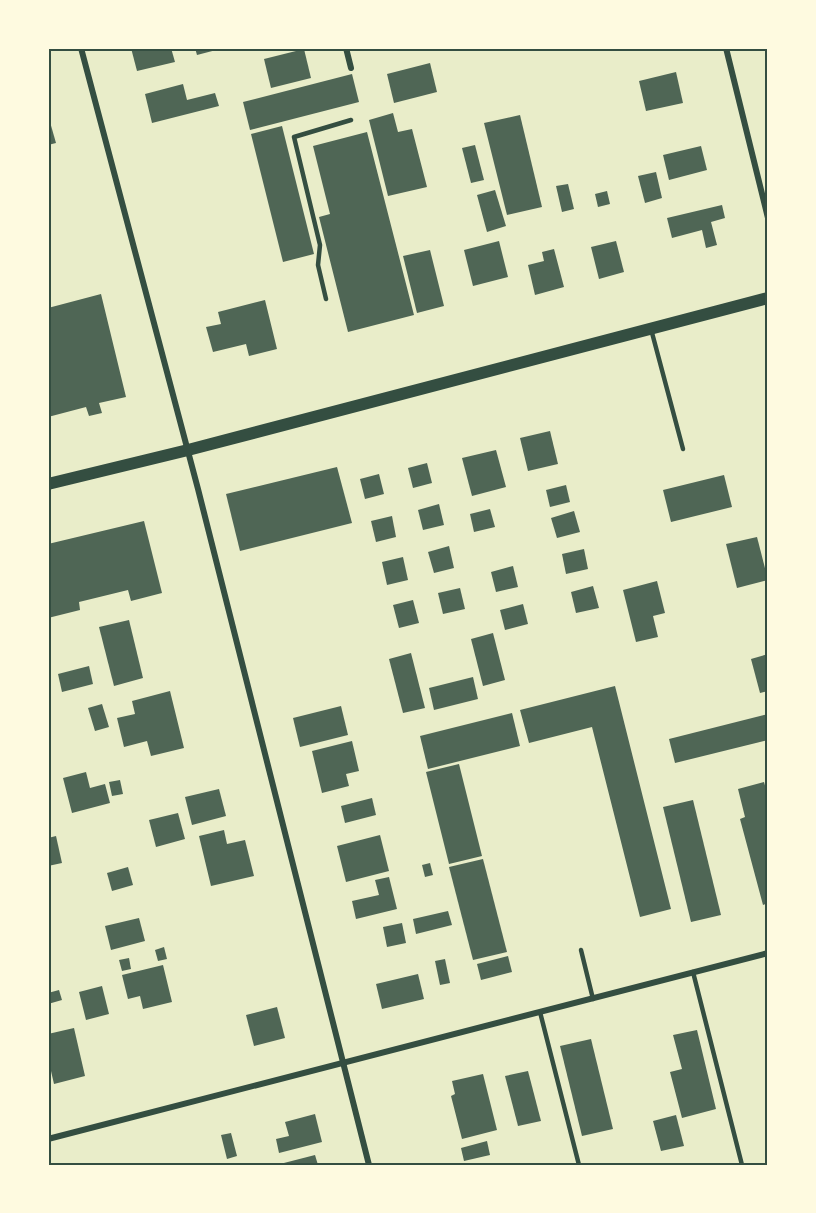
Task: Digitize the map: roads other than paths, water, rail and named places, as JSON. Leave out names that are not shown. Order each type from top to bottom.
[{"type":"main road","points":[[48,483],[188,450],[768,298]]},
{"type":"street","points":[[81,48],[188,450],[369,1165]]},
{"type":"street","points":[[346,48],[351,68]]},
{"type":"street","points":[[726,48],[768,218]]},
{"type":"street","points":[[48,1139],[768,953]]},
{"type":"lane","points":[[326,299],[318,265],[320,245],[294,137],[351,120]]},
{"type":"lane","points":[[651,329],[683,449]]},
{"type":"lane","points":[[581,950],[593,999]]},
{"type":"lane","points":[[693,972],[742,1165]]},
{"type":"lane","points":[[540,1012],[579,1165]]}]
